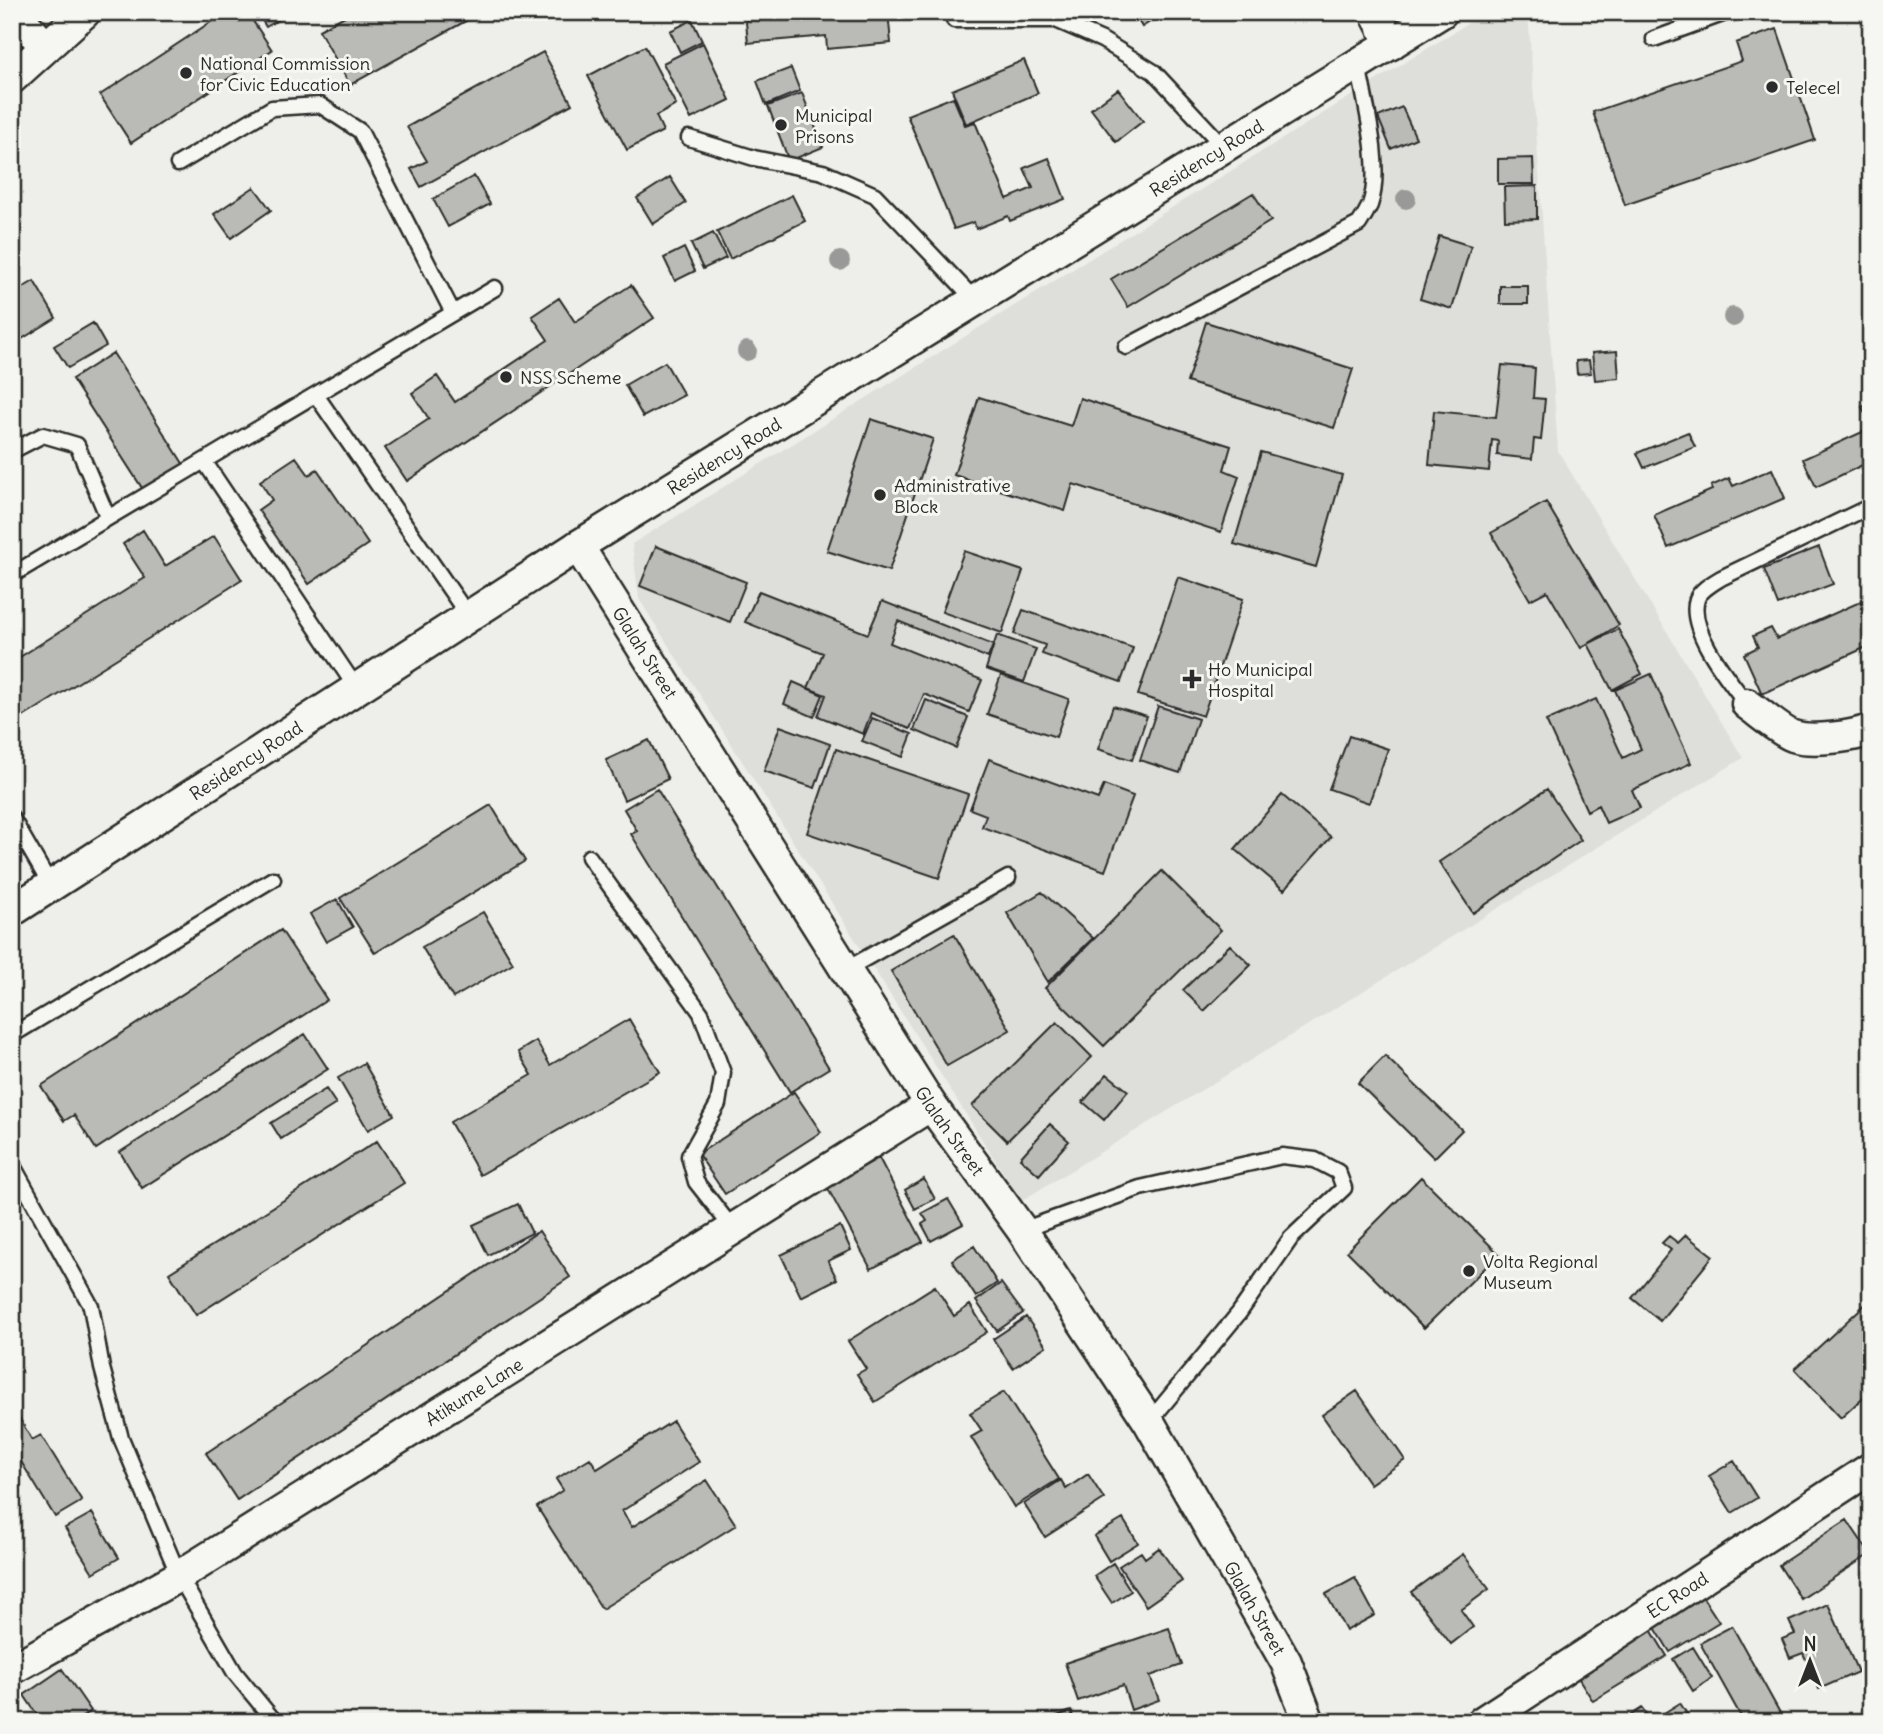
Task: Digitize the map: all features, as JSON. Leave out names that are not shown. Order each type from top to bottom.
[{"type":"street","points":[[13,12],[46,47]]},
{"type":"street","points":[[12,78],[85,12]]},
{"type":"street","points":[[1375,12],[1391,44]]},
{"type":"street","name":"Residency Road","points":[[12,911],[578,546],[1442,12]]},
{"type":"street","name":"Glalah Street","points":[[578,546],[931,1105],[1022,1230],[1149,1422],[1286,1662],[1310,1722]]},
{"type":"street","points":[[1746,704],[1793,736],[1823,738],[1863,733],[1871,729]]},
{"type":"street","name":"Atikume Lane","points":[[12,1669],[179,1576],[931,1105]]},
{"type":"street","name":"EC Road","points":[[1482,1722],[1871,1468]]},
{"type":"lane","points":[[1654,39],[1728,12]]},
{"type":"lane","points":[[954,20],[1056,20],[1102,40],[1154,72],[1224,147]]},
{"type":"lane","points":[[1126,347],[1360,224],[1370,204],[1374,181],[1374,152],[1358,64]]},
{"type":"lane","points":[[177,164],[272,108],[320,105],[360,131],[453,313]]},
{"type":"lane","points":[[689,138],[754,158],[823,172],[875,195],[976,300]]},
{"type":"lane","points":[[12,575],[495,288]]},
{"type":"lane","points":[[316,395],[469,617]]},
{"type":"lane","points":[[12,451],[43,435],[77,445],[108,518]]},
{"type":"lane","points":[[204,461],[357,689]]},
{"type":"lane","points":[[1746,704],[1706,645],[1696,622],[1697,599],[1704,589],[1721,578],[1871,506]]},
{"type":"lane","points":[[12,818],[51,886]]},
{"type":"lane","points":[[589,858],[701,1013],[723,1073],[718,1104],[689,1156],[696,1182],[733,1229]]},
{"type":"lane","points":[[845,970],[1008,878]]},
{"type":"lane","points":[[12,1035],[273,879]]},
{"type":"lane","points":[[1022,1230],[1140,1188],[1282,1156],[1315,1160],[1338,1172],[1345,1188],[1291,1238],[1239,1313],[1149,1422]]},
{"type":"lane","points":[[12,1164],[92,1306],[102,1368],[121,1438],[179,1576],[235,1673],[275,1722]]},
{"type":"shaded area","name":"Ho Municipal Hospital","points":[[1486,12],[1528,12],[1558,451],[1743,758],[1021,1201],[639,599],[632,544]]},
{"type":"building","name":"National Commission for Civic Education","points":[[226,12],[247,12],[272,50],[131,143],[100,95]]},
{"type":"building","points":[[257,12],[292,12],[266,27]]},
{"type":"building","points":[[352,12],[482,12],[350,85],[319,30]]},
{"type":"building","points":[[745,12],[888,12],[891,43],[827,49],[826,36],[748,43]]},
{"type":"building","points":[[1133,12],[1165,12],[1142,27]]},
{"type":"building","points":[[692,20],[702,41],[680,52],[670,31]]},
{"type":"building","points":[[1777,29],[1815,140],[1625,205],[1593,112],[1742,61],[1736,43]]},
{"type":"building","points":[[703,43],[730,100],[691,119],[663,63]]},
{"type":"building","points":[[645,46],[676,105],[656,116],[663,131],[627,150],[588,76]]},
{"type":"building","points":[[543,52],[572,104],[421,187],[411,169],[427,161],[407,127]]},
{"type":"building","points":[[1024,60],[1038,93],[966,124],[952,90]]},
{"type":"building","points":[[791,68],[800,91],[766,105],[757,81]]},
{"type":"building","points":[[1118,89],[1143,121],[1116,142],[1091,109]]},
{"type":"building","points":[[802,93],[823,147],[789,161],[768,106]]},
{"type":"building","points":[[953,97],[965,125],[975,122],[1007,199],[1033,188],[1024,168],[1049,158],[1065,199],[1010,221],[1008,216],[976,229],[974,222],[954,229],[907,115]]},
{"type":"building","points":[[1402,107],[1416,138],[1391,149],[1378,117]]},
{"type":"building","points":[[1533,158],[1534,184],[1498,184],[1498,159]]},
{"type":"building","points":[[474,176],[490,204],[448,227],[433,199]]},
{"type":"building","points":[[670,177],[686,203],[653,224],[637,198]]},
{"type":"building","points":[[1537,186],[1537,219],[1505,220],[1504,187]]},
{"type":"building","points":[[254,187],[271,210],[231,238],[214,214]]},
{"type":"building","points":[[1253,193],[1271,221],[1128,307],[1111,279]]},
{"type":"building","points":[[792,195],[805,221],[730,259],[717,232]]},
{"type":"building","points":[[713,233],[726,258],[703,269],[691,244]]},
{"type":"building","points":[[1439,236],[1471,246],[1452,309],[1420,299]]},
{"type":"building","points":[[684,248],[695,271],[675,281],[664,258]]},
{"type":"building","points":[[34,281],[56,318],[12,345],[12,294]]},
{"type":"building","points":[[631,285],[654,318],[407,481],[385,448],[429,419],[412,393],[437,376],[455,402],[548,340],[532,316],[559,298],[575,322]]},
{"type":"building","points":[[1500,286],[1528,286],[1528,304],[1500,304]]},
{"type":"building","points":[[1206,322],[1353,369],[1334,428],[1187,382]]},
{"type":"building","points":[[93,323],[106,346],[68,368],[54,346]]},
{"type":"building","points":[[1617,351],[1619,378],[1595,380],[1592,353]]},
{"type":"building","points":[[113,353],[184,465],[144,491],[72,379]]},
{"type":"building","points":[[1589,360],[1591,373],[1577,374],[1576,361]]},
{"type":"building","points":[[665,362],[684,395],[643,417],[625,385]]},
{"type":"building","points":[[1502,365],[1535,368],[1533,398],[1545,399],[1541,440],[1534,439],[1532,459],[1497,455],[1498,441],[1492,440],[1489,471],[1429,465],[1434,411],[1496,417]]},
{"type":"building","points":[[979,397],[1071,426],[1080,398],[1231,446],[1224,470],[1239,476],[1221,532],[1073,484],[1065,511],[954,475]]},
{"type":"building","points":[[1871,403],[1871,426],[1862,407]]},
{"type":"building","name":"Administrative Block","points":[[871,419],[933,439],[889,571],[827,551]]},
{"type":"building","points":[[1871,428],[1871,461],[1816,487],[1803,459]]},
{"type":"building","points":[[1688,432],[1695,447],[1644,468],[1637,453]]},
{"type":"building","points":[[1261,452],[1342,475],[1316,567],[1234,544]]},
{"type":"building","points":[[296,457],[309,475],[317,469],[368,544],[309,584],[258,510],[272,500],[260,481]]},
{"type":"building","points":[[1772,469],[1785,498],[1668,548],[1654,515],[1712,490],[1711,486],[1729,478],[1733,486]]},
{"type":"building","points":[[1546,502],[1619,625],[1581,648],[1547,591],[1530,600],[1491,533]]},
{"type":"building","points":[[143,530],[165,566],[214,536],[242,580],[12,724],[12,662],[145,578],[123,544]]},
{"type":"building","points":[[656,546],[746,582],[730,622],[640,586]]},
{"type":"building","points":[[1819,547],[1833,584],[1778,605],[1764,569]]},
{"type":"building","points":[[964,551],[1023,571],[1002,633],[942,612]]},
{"type":"building","points":[[1178,577],[1243,599],[1203,716],[1138,695]]},
{"type":"building","points":[[759,591],[868,634],[882,601],[993,645],[988,658],[898,621],[890,643],[982,680],[969,712],[924,694],[910,729],[871,713],[863,734],[818,716],[826,695],[808,688],[823,653],[745,622]]},
{"type":"building","points":[[1871,597],[1871,645],[1762,694],[1744,654],[1758,647],[1753,636],[1771,628],[1777,639]]},
{"type":"building","points":[[1023,610],[1133,648],[1121,682],[1042,654],[1045,645],[1014,634]]},
{"type":"building","points":[[1618,629],[1642,674],[1612,690],[1588,644]]},
{"type":"building","points":[[997,635],[1036,649],[1024,682],[986,669]]},
{"type":"building","points":[[1651,674],[1691,763],[1632,790],[1640,808],[1606,823],[1598,805],[1587,811],[1546,721],[1596,699],[1623,758],[1641,749],[1615,690]]},
{"type":"building","points":[[1001,675],[1069,699],[1056,737],[987,714]]},
{"type":"building","points":[[793,682],[823,695],[814,717],[784,704]]},
{"type":"building","points":[[926,700],[968,717],[956,748],[914,730]]},
{"type":"building","points":[[1113,706],[1147,716],[1132,760],[1098,749]]},
{"type":"building","points":[[1158,706],[1198,719],[1180,773],[1140,760]]},
{"type":"building","points":[[872,718],[912,734],[903,757],[862,741]]},
{"type":"building","points":[[780,726],[830,744],[815,788],[764,771]]},
{"type":"building","points":[[1349,736],[1388,749],[1369,803],[1329,789]]},
{"type":"building","points":[[649,740],[668,779],[624,800],[606,760]]},
{"type":"building","points":[[836,749],[968,794],[939,878],[807,833]]},
{"type":"building","points":[[989,759],[1098,799],[1104,785],[1133,796],[1105,871],[982,827],[986,815],[970,809]]},
{"type":"building","points":[[657,789],[829,1068],[790,1092],[631,834],[637,831],[624,809]]},
{"type":"building","points":[[1547,789],[1581,840],[1473,913],[1439,862]]},
{"type":"building","points":[[1282,795],[1331,837],[1284,890],[1235,849]]},
{"type":"building","points":[[491,805],[525,861],[375,953],[340,898]]},
{"type":"building","points":[[1162,871],[1221,930],[1104,1046],[1045,988]]},
{"type":"building","points":[[1042,892],[1093,938],[1048,982],[1007,913]]},
{"type":"building","points":[[337,899],[353,927],[326,942],[310,914]]},
{"type":"building","points":[[483,912],[513,963],[453,998],[422,947]]},
{"type":"building","points":[[281,930],[327,1000],[96,1149],[74,1115],[64,1121],[41,1086]]},
{"type":"building","points":[[954,934],[1010,1030],[947,1066],[891,971]]},
{"type":"building","points":[[1230,945],[1251,965],[1204,1011],[1183,990]]},
{"type":"building","points":[[629,1019],[660,1072],[480,1175],[450,1122],[532,1075],[518,1052],[536,1041],[550,1065]]},
{"type":"building","points":[[1057,1022],[1092,1057],[1007,1141],[972,1106]]},
{"type":"building","points":[[305,1034],[328,1069],[142,1188],[120,1152]]},
{"type":"building","points":[[1385,1056],[1462,1130],[1434,1158],[1358,1083]]},
{"type":"building","points":[[364,1063],[394,1115],[368,1130],[338,1078]]},
{"type":"building","points":[[1107,1074],[1128,1091],[1104,1120],[1083,1102]]},
{"type":"building","points":[[326,1089],[336,1104],[281,1139],[271,1123]]},
{"type":"building","points":[[794,1092],[821,1132],[725,1194],[698,1154]]},
{"type":"building","points":[[1050,1124],[1069,1141],[1039,1175],[1020,1158]]},
{"type":"building","points":[[377,1141],[404,1183],[196,1315],[169,1273]]},
{"type":"building","points":[[879,1158],[923,1242],[871,1269],[827,1187]]},
{"type":"building","points":[[1421,1177],[1499,1254],[1424,1328],[1347,1251]]},
{"type":"building","points":[[924,1179],[935,1199],[915,1209],[905,1190]]},
{"type":"building","points":[[948,1199],[963,1224],[931,1241],[922,1224],[927,1221],[922,1213]]},
{"type":"building","points":[[518,1204],[532,1233],[488,1255],[473,1225]]},
{"type":"building","points":[[840,1226],[851,1250],[828,1261],[837,1279],[801,1297],[781,1255]]},
{"type":"building","points":[[539,1231],[570,1277],[237,1500],[206,1453]]},
{"type":"building","points":[[1686,1235],[1713,1256],[1660,1321],[1632,1298],[1671,1250],[1662,1243],[1669,1236],[1678,1243]]},
{"type":"building","points":[[974,1246],[997,1283],[976,1297],[952,1260]]},
{"type":"building","points":[[1001,1283],[1023,1313],[997,1331],[976,1301]]},
{"type":"building","points":[[935,1286],[954,1316],[970,1305],[987,1332],[875,1402],[857,1374],[866,1369],[848,1341]]},
{"type":"building","points":[[1871,1299],[1871,1390],[1841,1418],[1795,1369]]},
{"type":"building","points":[[1026,1317],[1046,1346],[1013,1368],[993,1339]]},
{"type":"building","points":[[1357,1391],[1405,1460],[1370,1484],[1322,1415]]},
{"type":"building","points":[[1004,1392],[1059,1479],[1014,1507],[971,1437],[982,1431],[970,1413]]},
{"type":"building","points":[[14,1409],[32,1440],[41,1435],[82,1501],[55,1517],[12,1447]]},
{"type":"building","points":[[673,1421],[699,1462],[622,1511],[632,1527],[707,1480],[736,1525],[602,1609],[537,1507],[563,1490],[556,1479],[590,1458],[597,1469]]},
{"type":"building","points":[[1734,1461],[1757,1498],[1732,1513],[1709,1476]]},
{"type":"building","points":[[1088,1474],[1104,1499],[1045,1537],[1024,1504],[1061,1480],[1066,1489]]},
{"type":"building","points":[[92,1513],[119,1558],[93,1573],[65,1528]]},
{"type":"building","points":[[1123,1519],[1138,1543],[1109,1561],[1094,1536]]},
{"type":"building","points":[[1847,1520],[1870,1554],[1801,1599],[1779,1565]]},
{"type":"building","points":[[1159,1548],[1182,1581],[1146,1606],[1119,1566],[1141,1552],[1145,1558]]},
{"type":"building","points":[[1463,1554],[1489,1589],[1461,1610],[1473,1627],[1451,1644],[1411,1592]]},
{"type":"building","points":[[1113,1563],[1131,1591],[1112,1603],[1094,1576]]},
{"type":"building","points":[[1355,1578],[1375,1615],[1346,1631],[1326,1594]]},
{"type":"building","points":[[1702,1596],[1719,1622],[1670,1652],[1649,1618]]},
{"type":"building","points":[[1828,1604],[1858,1672],[1819,1689],[1803,1653],[1790,1658],[1782,1639],[1795,1634],[1789,1621]]},
{"type":"building","points":[[1645,1620],[1667,1656],[1593,1701],[1574,1671]]},
{"type":"building","points":[[1732,1626],[1785,1722],[1744,1722],[1700,1643]]},
{"type":"building","points":[[1169,1628],[1182,1665],[1150,1676],[1159,1700],[1131,1710],[1123,1685],[1078,1701],[1065,1663]]},
{"type":"building","points":[[1693,1647],[1712,1678],[1693,1691],[1673,1659]]},
{"type":"building","points":[[62,1669],[91,1711],[75,1722],[42,1722],[24,1695]]},
{"type":"building","points":[[1680,1703],[1692,1722],[1626,1722],[1625,1719],[1642,1708],[1651,1721]]},
{"type":"building","points":[[1071,1711],[1075,1722],[1040,1722]]},
{"type":"place","name":"National Commission for Civic Education","points":[[186,73]]},
{"type":"place","name":"Telecel","points":[[1772,87]]},
{"type":"place","name":"Municipal Prisons","points":[[781,125]]},
{"type":"place","name":"NSS Scheme","points":[[506,377]]},
{"type":"place","name":"Administrative Block","points":[[880,495]]},
{"type":"place","name":"Ho Municipal Hospital","points":[[1192,679]]},
{"type":"place","name":"Volta Regional Museum","points":[[1469,1271]]}]
